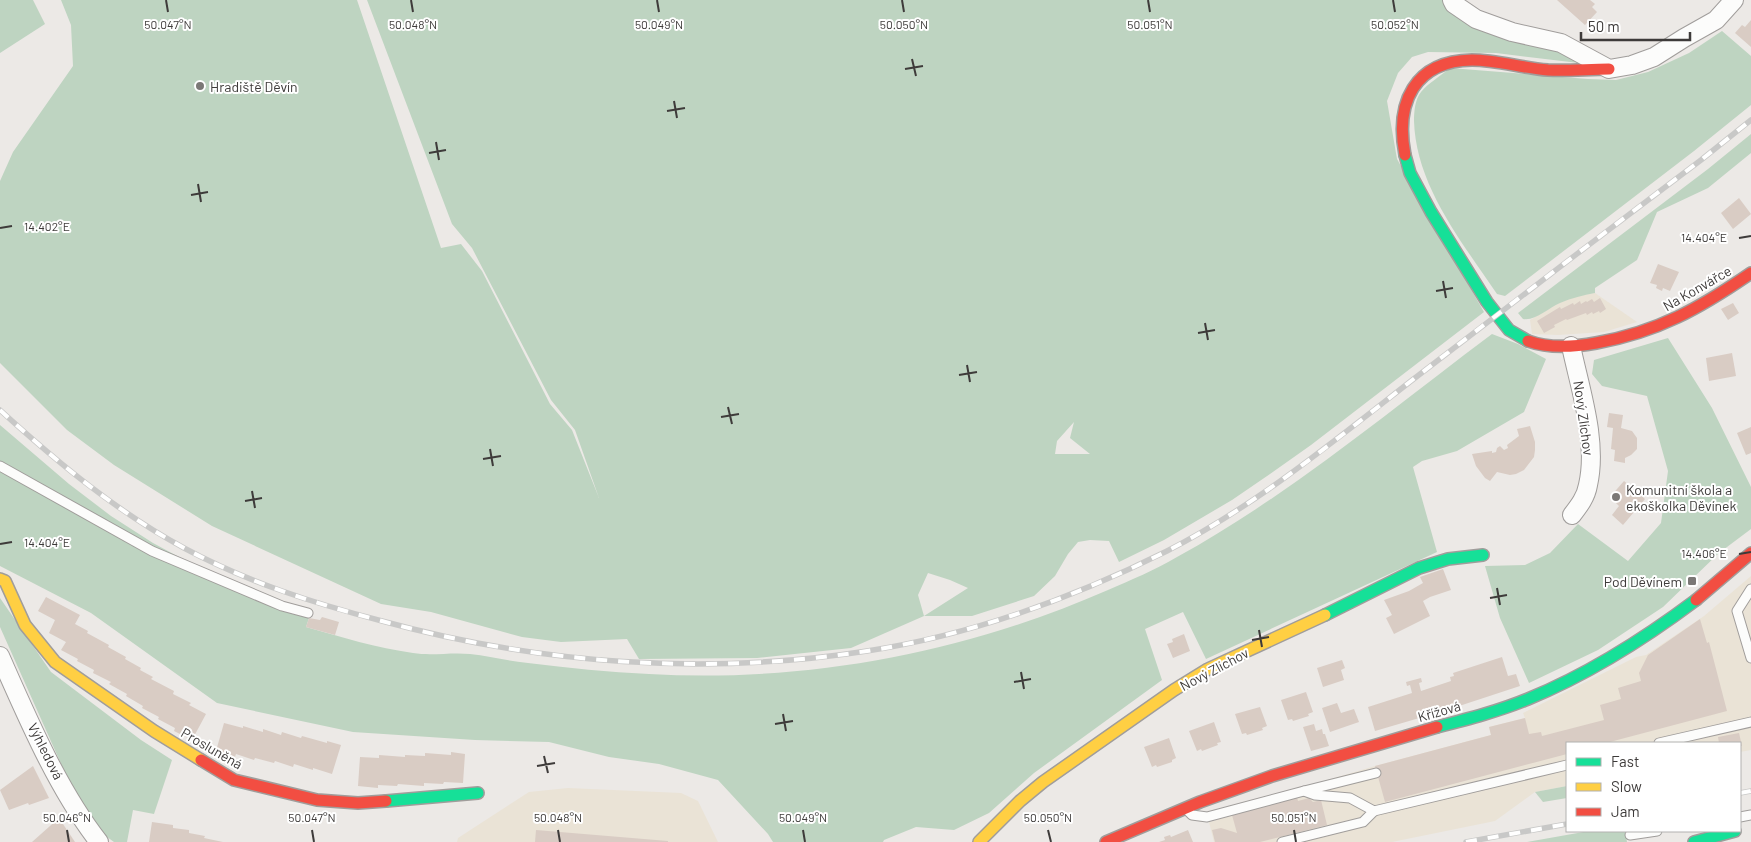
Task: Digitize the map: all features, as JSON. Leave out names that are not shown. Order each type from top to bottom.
[{"type":"main road","name":"Na Konvářce","points":[[1608,69],[1548,70],[1480,61],[1454,61],[1430,70],[1421,77],[1407,98],[1402,118],[1404,143],[1410,172],[1438,225],[1488,303],[1506,328],[1516,336],[1536,344],[1571,346],[1613,340],[1654,329],[1697,308],[1751,273]]},
{"type":"main road","name":"Křížová","points":[[1106,842],[1235,788],[1297,767],[1475,716],[1527,699],[1606,661],[1650,634],[1692,604],[1751,553]]},
{"type":"main road","name":"Nový Zlíchov","points":[[978,842],[1020,801],[1043,782],[1174,690],[1208,669],[1352,602],[1419,568],[1448,559],[1483,555]]},
{"type":"main road","name":"Prosluněná","points":[[0,579],[5,581],[25,625],[56,662],[154,731],[234,780],[317,800],[358,803],[478,793]]},
{"type":"main road","points":[[1694,842],[1731,832]]},
{"type":"street","points":[[1452,0],[1454,4],[1476,19],[1512,32],[1561,43],[1608,69],[1632,65],[1654,57],[1716,20],[1734,0]]},
{"type":"street","name":"Nový Zlíchov","points":[[1571,346],[1584,397],[1590,444],[1588,486],[1582,502],[1572,515]]},
{"type":"street","name":"Výhledová","points":[[0,656],[52,766],[83,822],[99,842]]},
{"type":"lane","points":[[0,466],[152,550],[282,606],[308,613]]},
{"type":"lane","points":[[1751,589],[1738,611],[1751,658]]},
{"type":"lane","points":[[1663,742],[1751,722]]},
{"type":"lane","points":[[1282,842],[1363,822],[1374,811],[1566,765]]},
{"type":"lane","points":[[1186,808],[1192,815],[1207,817],[1376,773]]},
{"type":"lane","points":[[1304,791],[1315,795],[1350,798],[1374,811]]},
{"type":"lane","points":[[1630,835],[1650,832]]},
{"type":"shaded area","points":[[1595,293],[1637,322],[1604,332],[1558,335],[1532,334],[1530,320],[1557,304],[1576,296]]},
{"type":"shaded area","points":[[1751,576],[1751,750],[1741,752],[1741,742],[1566,742],[1566,786],[1535,792],[1495,821],[1392,842],[1214,842],[1209,822],[1297,798],[1297,789],[1491,735],[1489,727],[1525,718],[1523,713],[1636,657],[1646,655],[1704,616]]},
{"type":"shaded area","points":[[568,788],[681,793],[698,801],[718,842],[457,842],[458,838],[529,792]]},
{"type":"green space","points":[[0,0],[33,0],[45,24],[0,53]]},
{"type":"green space","points":[[61,0],[357,0],[441,248],[461,244],[482,271],[550,404],[572,430],[599,498],[575,430],[551,400],[472,248],[452,224],[367,0],[1447,0],[1563,48],[1587,64],[1496,53],[1428,52],[1412,57],[1398,73],[1387,101],[1397,159],[1484,312],[1311,445],[1232,500],[1164,540],[1119,562],[1109,541],[1090,540],[1078,542],[1068,554],[1055,576],[1034,596],[972,616],[924,616],[851,648],[757,658],[639,659],[627,639],[561,642],[522,637],[431,612],[381,604],[212,526],[114,465],[67,430],[0,363],[0,181],[13,152],[73,66],[71,25]],"holes":[[[1074,422],[1070,438],[1090,454],[1055,454],[1057,441]],[[928,573],[968,588],[924,616],[918,595]]]},
{"type":"green space","points":[[1722,31],[1751,56],[1751,105],[1505,296],[1497,294],[1443,212],[1423,168],[1417,145],[1414,121],[1416,102],[1421,92],[1450,68],[1616,80],[1648,72],[1689,53]]},
{"type":"green space","points":[[1751,134],[1751,153],[1708,188],[1657,212],[1637,260],[1595,288],[1595,293],[1560,303],[1533,318],[1523,319],[1518,313],[1708,169]]},
{"type":"green space","points":[[1492,334],[1518,344],[1546,359],[1524,412],[1457,451],[1422,461],[1413,467],[1437,552],[1206,659],[1183,612],[1145,629],[1162,680],[1034,773],[989,813],[954,830],[916,827],[883,842],[773,842],[768,834],[718,780],[659,764],[609,757],[549,742],[475,740],[353,732],[217,703],[91,613],[0,566],[0,425],[69,484],[111,516],[153,543],[205,571],[240,593],[309,618],[306,627],[359,642],[420,654],[470,654],[558,667],[649,674],[708,676],[767,674],[883,659],[941,647],[998,631],[1053,612],[1152,571],[1169,562],[1219,533],[1299,479]]},
{"type":"green space","points":[[1668,338],[1712,408],[1751,487],[1751,529],[1719,553],[1663,607],[1598,650],[1529,683],[1500,618],[1485,566],[1525,565],[1550,553],[1578,524],[1628,561],[1661,523],[1668,471],[1647,396],[1602,386],[1592,374],[1594,360]]},
{"type":"green space","points":[[0,598],[51,672],[141,740],[172,760],[154,814],[133,810],[127,842],[114,842],[103,834],[82,804],[62,766],[0,627]]},
{"type":"green space","points":[[1566,786],[1566,798],[1543,802],[1535,792]]},
{"type":"green space","points":[[1583,832],[1625,832],[1627,842],[1527,842]]},
{"type":"building","points":[[1557,0],[1590,0],[1595,4],[1592,7],[1597,12],[1585,25]]},
{"type":"building","points":[[1751,20],[1751,47],[1735,33],[1742,25],[1745,27]]},
{"type":"building","points":[[1739,198],[1751,214],[1733,229],[1721,213]]},
{"type":"building","points":[[1658,264],[1679,272],[1670,291],[1663,288],[1662,291],[1656,288],[1657,285],[1650,283]]},
{"type":"building","points":[[1600,298],[1606,309],[1600,313],[1599,311],[1593,314],[1592,312],[1587,315],[1586,313],[1566,319],[1544,333],[1537,321],[1560,307],[1561,309],[1580,301],[1581,304],[1592,299],[1594,302]]},
{"type":"building","points":[[1733,303],[1739,313],[1728,320],[1721,309]]},
{"type":"building","points":[[1732,353],[1736,376],[1709,381],[1706,358]]},
{"type":"building","points":[[1609,413],[1623,415],[1621,428],[1632,431],[1637,438],[1637,449],[1625,458],[1625,463],[1614,461],[1615,450],[1611,449],[1613,428],[1607,427]]},
{"type":"building","points":[[1530,426],[1535,442],[1535,450],[1534,457],[1524,470],[1510,475],[1497,472],[1490,481],[1485,478],[1476,466],[1472,454],[1496,452],[1500,446],[1504,450],[1508,448],[1507,445],[1519,436],[1517,429]]},
{"type":"building","points":[[1751,427],[1751,453],[1746,455],[1737,433]]},
{"type":"building","points":[[1624,481],[1645,499],[1623,525],[1612,515],[1619,506],[1610,497]]},
{"type":"building","points":[[1443,569],[1451,590],[1423,601],[1430,616],[1394,634],[1386,618],[1392,615],[1384,600],[1409,591],[1423,583],[1420,577]]},
{"type":"building","points":[[46,597],[80,615],[75,624],[126,657],[125,659],[153,677],[151,679],[174,691],[173,694],[191,703],[189,705],[206,714],[192,740],[174,731],[175,728],[142,708],[143,706],[126,696],[127,694],[109,684],[111,682],[93,673],[94,670],[61,650],[66,642],[49,633],[55,620],[38,611]]},
{"type":"building","points":[[322,617],[339,622],[335,635],[306,627],[309,618],[320,620]]},
{"type":"building","points":[[1700,619],[1707,643],[1709,642],[1727,711],[1610,742],[1566,742],[1566,754],[1385,802],[1375,766],[1491,735],[1489,727],[1525,718],[1529,734],[1541,732],[1542,736],[1604,720],[1600,705],[1621,699],[1618,688],[1641,681],[1639,673],[1648,655]]},
{"type":"building","points":[[1184,634],[1190,651],[1173,658],[1167,644],[1173,642],[1172,639]]},
{"type":"building","points":[[1502,657],[1508,676],[1516,674],[1520,686],[1375,731],[1368,707],[1412,693],[1410,685],[1407,686],[1406,682],[1421,678],[1422,682],[1419,683],[1421,691],[1451,681],[1450,677],[1454,676],[1453,673]]},
{"type":"building","points":[[1342,660],[1345,668],[1341,670],[1344,680],[1323,687],[1317,668]]},
{"type":"building","points":[[1306,692],[1313,712],[1308,714],[1309,716],[1293,721],[1292,719],[1288,720],[1281,700]]},
{"type":"building","points":[[1337,703],[1341,713],[1354,709],[1359,722],[1330,732],[1322,708]]},
{"type":"building","points":[[1260,707],[1267,726],[1262,728],[1263,730],[1247,735],[1246,733],[1242,734],[1235,714]]},
{"type":"building","points":[[1214,722],[1221,742],[1202,751],[1201,749],[1197,751],[1189,731]]},
{"type":"building","points":[[224,723],[263,732],[263,729],[281,735],[282,732],[301,738],[302,736],[341,745],[332,774],[294,764],[293,767],[275,761],[274,763],[255,758],[254,760],[236,754],[235,757],[216,751]]},
{"type":"building","points":[[1314,724],[1316,731],[1322,729],[1329,746],[1311,751],[1303,727]]},
{"type":"building","points":[[1739,733],[1742,746],[1741,742],[1719,742],[1718,737]]},
{"type":"building","points":[[1169,738],[1176,758],[1172,762],[1152,767],[1144,747]]},
{"type":"building","points":[[451,752],[465,754],[463,783],[424,783],[424,786],[378,785],[378,788],[358,786],[360,757],[379,758],[379,755],[425,756],[425,753],[451,755]]},
{"type":"building","points":[[33,766],[49,798],[9,810],[0,790]]},
{"type":"building","points":[[1297,797],[1298,801],[1309,798],[1313,802],[1321,800],[1327,825],[1260,842],[1215,842],[1212,830],[1221,828],[1237,833],[1232,815]]},
{"type":"building","points":[[59,818],[75,842],[32,842]]},
{"type":"building","points":[[152,822],[173,825],[173,828],[189,830],[189,833],[223,842],[149,842]]},
{"type":"building","points":[[536,830],[668,841],[668,842],[535,842]]},
{"type":"building","points":[[1188,830],[1193,842],[1159,842],[1165,840],[1164,837],[1170,835],[1171,837]]},
{"type":"railway","points":[[0,410],[88,485],[159,534],[208,560],[256,581],[356,614],[441,636],[501,647],[623,662],[745,663],[806,659],[867,651],[945,635],[1021,613],[1131,568],[1200,533],[1262,494],[1323,450],[1751,120]]},
{"type":"railway","points":[[1741,793],[1751,791]]},
{"type":"railway","points":[[1466,842],[1566,824]]},
{"type":"traffic: fast","points":[[1405,155],[1410,173],[1431,212],[1487,302],[1509,330],[1528,341]]},
{"type":"traffic: fast","points":[[1325,615],[1419,568],[1448,559],[1483,555]]},
{"type":"traffic: fast","points":[[1437,727],[1506,707],[1551,689],[1615,655],[1696,600]]},
{"type":"traffic: fast","points":[[386,801],[478,793]]},
{"type":"traffic: fast","points":[[1694,842],[1731,832]]},
{"type":"traffic: slow","points":[[0,579],[5,581],[25,625],[55,662],[154,731],[201,760]]},
{"type":"traffic: slow","points":[[979,842],[1020,801],[1043,782],[1174,690],[1208,669],[1325,615]]},
{"type":"traffic: jam","points":[[1405,155],[1403,118],[1407,102],[1413,88],[1423,77],[1436,68],[1452,62],[1472,60],[1548,70],[1609,69]]},
{"type":"traffic: jam","points":[[1528,341],[1553,346],[1571,346],[1596,343],[1639,332],[1696,308],[1751,273]]},
{"type":"traffic: jam","points":[[1696,600],[1751,553]]},
{"type":"traffic: jam","points":[[1106,842],[1200,802],[1272,776],[1437,727]]},
{"type":"traffic: jam","points":[[201,760],[234,780],[317,800],[358,803],[386,801]]},
{"type":"place","name":"Hradiště Děvín","points":[[200,86]]},
{"type":"place","name":"Komunitní škola a ekoškolka Děvínek","points":[[1616,497]]},
{"type":"place","name":"Pod Děvínem","points":[[1692,581]]}]
